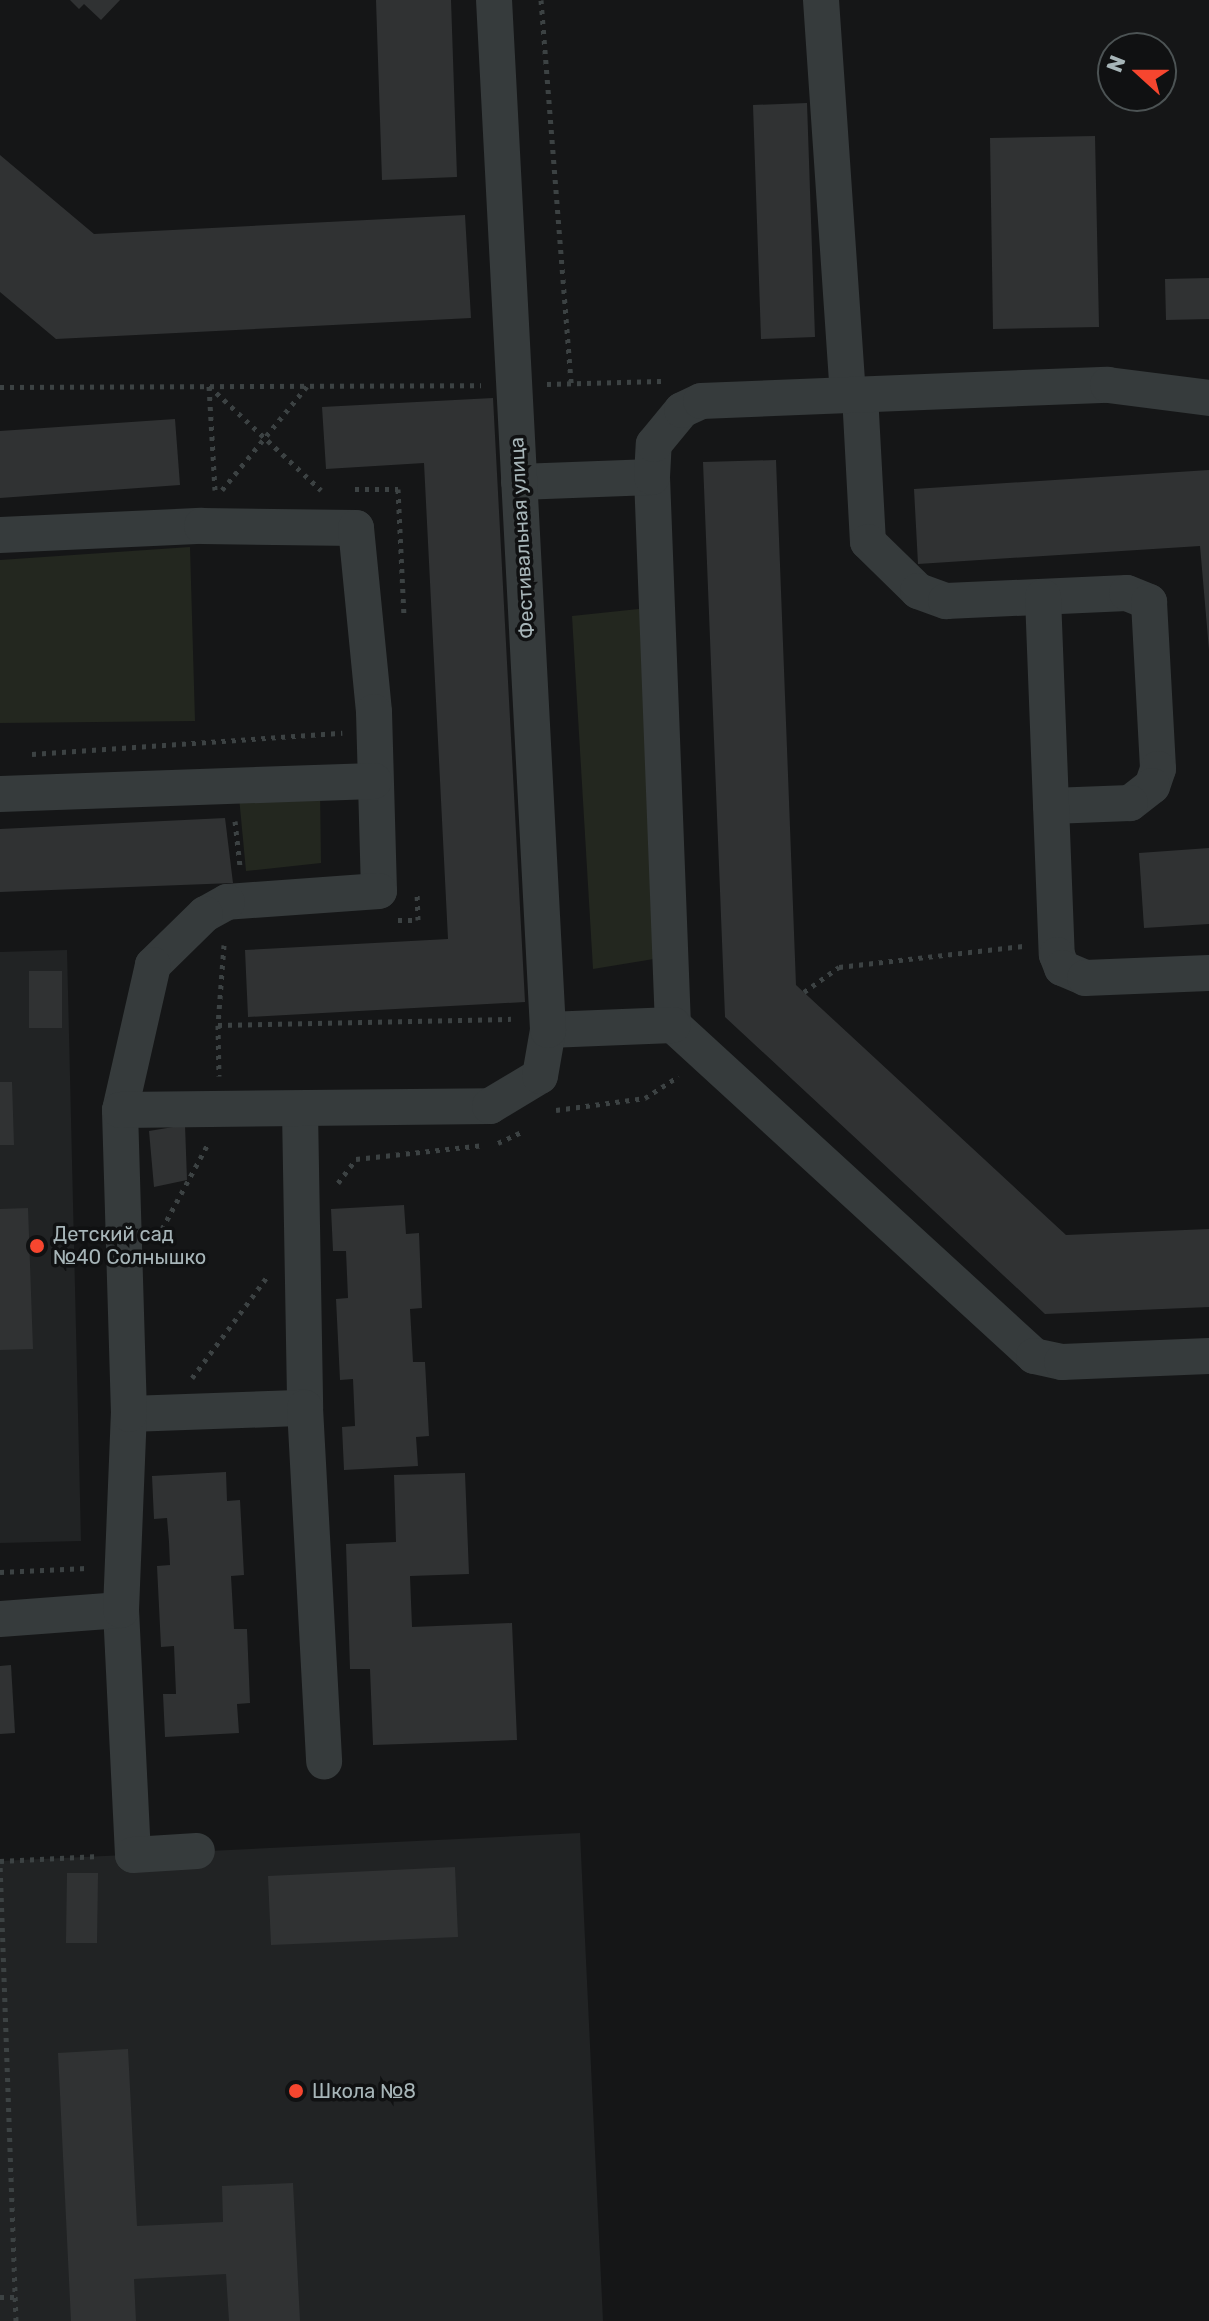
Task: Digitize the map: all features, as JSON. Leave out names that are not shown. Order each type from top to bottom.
[{"type":"street","name":"Фестивальная улица","points":[[494,0],[548,1030],[540,1076]]},
{"type":"street","points":[[821,0],[868,542],[879,555],[931,598],[1127,593],[1149,602],[1158,769],[1147,792],[1130,803],[1051,806]]},
{"type":"street","points":[[673,1025],[652,477],[654,444],[691,404],[1108,385],[1209,398]]},
{"type":"street","points":[[519,482],[652,477]]},
{"type":"street","points":[[0,535],[202,526],[356,528],[375,731],[379,891],[227,902],[205,914],[153,965],[120,1110],[129,1414],[119,1567],[133,1855],[197,1851]]},
{"type":"street","points":[[1043,597],[1057,942],[1062,968],[1073,976],[1209,973]]},
{"type":"street","points":[[0,794],[374,781]]},
{"type":"street","points":[[548,1030],[673,1025],[1034,1356],[1062,1362],[1209,1356]]},
{"type":"street","points":[[120,1110],[219,1112],[490,1106],[540,1076]]},
{"type":"street","points":[[300,1111],[305,1408],[324,1761]]},
{"type":"street","points":[[129,1414],[305,1408]]},
{"type":"street","points":[[0,1619],[121,1610]]},
{"type":"path","points":[[541,0],[571,384]]},
{"type":"path","points":[[0,387],[514,384]]},
{"type":"path","points":[[215,498],[307,385]]},
{"type":"path","points":[[15,755],[375,731]]},
{"type":"path","points":[[160,1233],[167,1210],[198,1169],[219,1112],[218,1025],[227,902],[243,889],[234,810]]},
{"type":"path","points":[[804,992],[839,967],[1057,942]]},
{"type":"path","points":[[218,1025],[512,1019],[556,1110],[645,1098],[708,1057]]},
{"type":"path","points":[[0,1572],[119,1567]]},
{"type":"path","points":[[16,2321],[0,1861],[133,1855]]},
{"type":"path","points":[[0,2297],[15,2297]]},
{"type":"shaded area","points":[[190,547],[195,721],[0,723],[0,560]]},
{"type":"shaded area","points":[[648,608],[672,956],[593,969],[572,616]]},
{"type":"shaded area","points":[[320,790],[321,863],[246,871],[239,797]]},
{"type":"shaded area","name":"Детский сад №40 Солнышко","points":[[67,950],[81,1541],[0,1543],[0,952]]},
{"type":"shaded area","name":"Школа №8","points":[[580,1833],[603,2321],[0,2321],[0,1861]]},
{"type":"building","points":[[70,0],[120,0],[101,20],[84,4],[79,9]]},
{"type":"building","points":[[376,0],[451,0],[457,177],[382,180]]},
{"type":"building","points":[[807,103],[815,337],[761,339],[753,105]]},
{"type":"building","points":[[1095,136],[1099,327],[993,329],[990,138]]},
{"type":"building","points":[[0,155],[94,234],[465,215],[471,318],[56,339],[0,292]]},
{"type":"building","points":[[1209,278],[1209,319],[1166,320],[1165,279]]},
{"type":"building","points":[[493,398],[525,1002],[248,1017],[245,950],[448,939],[424,463],[326,469],[322,407]]},
{"type":"building","points":[[175,419],[180,485],[0,498],[0,431]]},
{"type":"building","points":[[776,460],[796,985],[1066,1235],[1209,1229],[1209,1307],[1045,1314],[725,1017],[703,462]]},
{"type":"building","points":[[1209,470],[1209,650],[1200,546],[918,564],[914,489]]},
{"type":"building","points":[[225,818],[233,883],[0,892],[0,829]]},
{"type":"building","points":[[1209,848],[1209,924],[1144,928],[1139,853]]},
{"type":"building","points":[[29,971],[62,971],[62,1028],[29,1028]]},
{"type":"building","points":[[0,1082],[12,1082],[14,1145],[0,1145]]},
{"type":"building","points":[[185,1125],[187,1180],[154,1187],[149,1131]]},
{"type":"building","points":[[404,1205],[406,1234],[419,1233],[422,1308],[410,1309],[413,1362],[425,1362],[429,1436],[416,1437],[418,1466],[344,1470],[342,1427],[355,1426],[353,1379],[340,1380],[336,1299],[348,1298],[346,1251],[333,1251],[331,1209]]},
{"type":"building","points":[[28,1208],[33,1349],[0,1350],[0,1209]]},
{"type":"building","points":[[226,1472],[227,1501],[240,1500],[244,1575],[231,1576],[234,1629],[247,1629],[250,1703],[237,1704],[239,1733],[165,1737],[163,1694],[176,1694],[174,1646],[161,1647],[157,1566],[170,1565],[169,1542],[167,1518],[154,1519],[152,1476]]},
{"type":"building","points":[[465,1473],[469,1574],[410,1576],[412,1627],[512,1623],[517,1740],[373,1745],[370,1669],[350,1669],[346,1544],[396,1542],[394,1475]]},
{"type":"building","points":[[11,1665],[15,1733],[0,1734],[0,1666]]},
{"type":"building","points":[[455,1867],[458,1937],[271,1945],[268,1876]]},
{"type":"building","points":[[67,1873],[98,1873],[97,1943],[66,1943]]},
{"type":"building","points":[[128,2049],[137,2226],[223,2222],[222,2186],[293,2183],[300,2321],[229,2321],[226,2274],[134,2279],[136,2321],[71,2321],[58,2053]]},
{"type":"place","name":"Детский сад №40 Солнышко","points":[[37,1246]]},
{"type":"place","name":"Школа №8","points":[[296,2091]]}]
